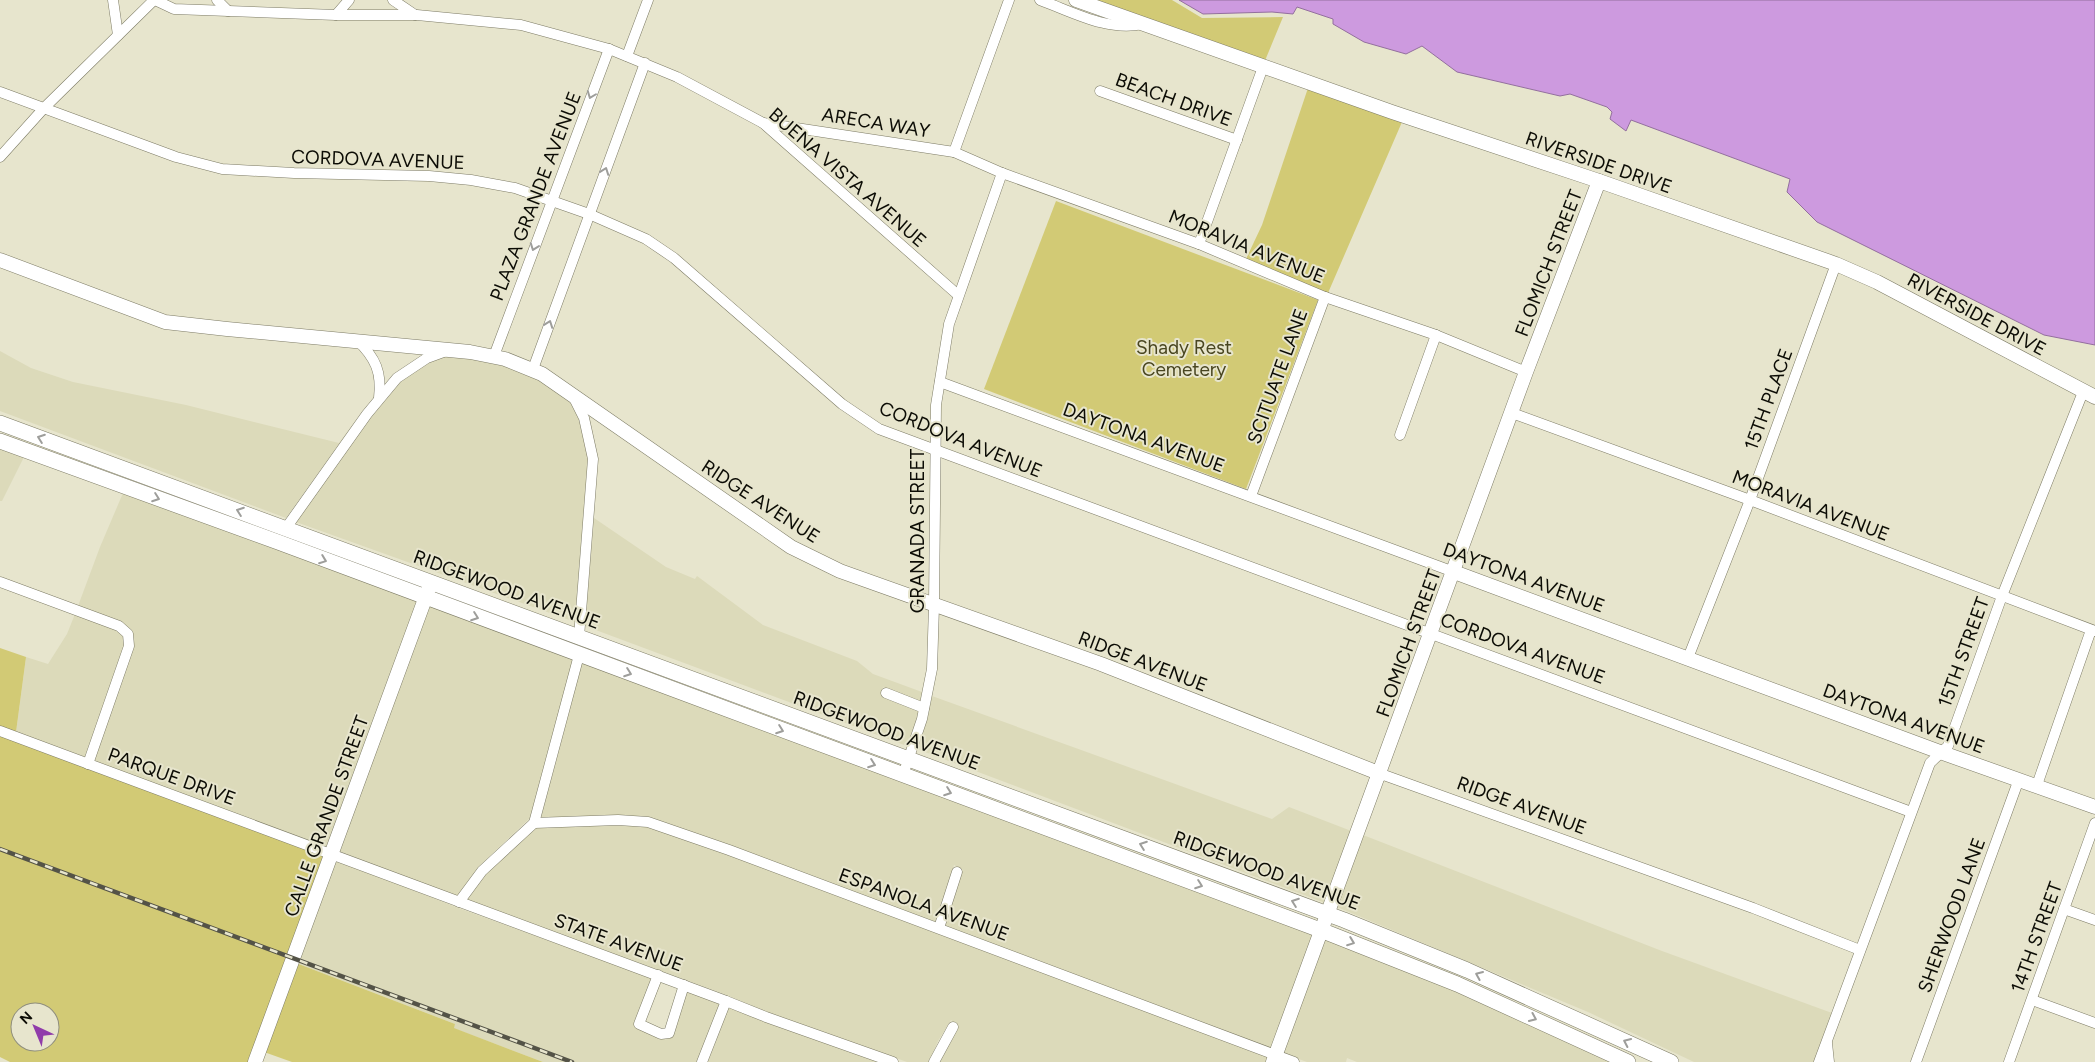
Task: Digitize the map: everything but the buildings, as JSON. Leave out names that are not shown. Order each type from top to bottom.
[{"type":"main road","name":"RIDGEWOOD AVENUE","points":[[0,423],[1329,914],[1489,979],[1671,1062]]},
{"type":"main road","name":"RIDGEWOOD AVENUE","points":[[0,441],[1323,931],[1450,982],[1628,1062]]},
{"type":"main road","points":[[124,487],[138,480],[151,478]]},
{"type":"street","points":[[113,0],[118,35]]},
{"type":"street","points":[[0,157],[44,108],[155,0]]},
{"type":"street","name":"BUENA VISTA AVENUE","points":[[155,0],[174,9],[417,16],[520,25],[609,49],[677,77],[763,124],[958,295]]},
{"type":"street","points":[[217,0],[228,11]]},
{"type":"street","points":[[336,15],[349,0]]},
{"type":"street","points":[[393,0],[417,16]]},
{"type":"street","points":[[627,56],[648,0]]},
{"type":"street","points":[[954,152],[1009,0]]},
{"type":"street","points":[[1040,0],[1109,25],[1130,27],[1143,24]]},
{"type":"street","name":"RIVERSIDE DRIVE","points":[[1076,0],[1263,67],[1836,264],[1877,282],[2089,394]]},
{"type":"street","name":"PLAZA GRANDE AVENUE","points":[[494,356],[609,49]]},
{"type":"street","points":[[532,369],[645,63]]},
{"type":"street","points":[[1199,244],[1263,67]]},
{"type":"street","name":"BEACH DRIVE","points":[[1100,91],[1237,140]]},
{"type":"street","name":"CORDOVA AVENUE","points":[[0,92],[176,157],[222,169],[294,173],[429,176],[471,180],[514,188],[588,214],[646,239],[674,258],[842,404],[879,429],[1911,812]]},
{"type":"street","name":"ARECA WAY","points":[[763,124],[954,152]]},
{"type":"street","name":"MORAVIA AVENUE","points":[[954,152],[1002,173],[1199,244],[1325,297],[1436,336],[1526,372]]},
{"type":"street","name":"GRANADA STREET","points":[[902,775],[924,708],[932,669],[936,405],[949,324],[1002,173]]},
{"type":"street","name":"FLOMICH STREET","points":[[1275,1059],[1526,372],[1599,181]]},
{"type":"street","name":"RIDGE AVENUE","points":[[0,260],[165,322],[356,340],[494,356],[532,369],[791,547],[840,571],[1101,664],[1380,774],[1753,908],[1860,950]]},
{"type":"street","name":"15TH PLACE","points":[[1688,658],[1750,500],[1836,264]]},
{"type":"street","name":"SCITUATE LANE","points":[[1251,496],[1325,297]]},
{"type":"street","points":[[1400,435],[1436,336]]},
{"type":"street","points":[[356,340],[372,357],[378,370],[381,382],[379,398]]},
{"type":"street","points":[[286,528],[379,398],[397,378],[412,367],[447,350]]},
{"type":"street","name":"DAYTONA AVENUE","points":[[940,382],[1940,752],[2095,807]]},
{"type":"street","name":"15TH STREET","points":[[1819,1062],[1930,763],[1948,746],[2002,596],[2089,394]]},
{"type":"street","points":[[574,398],[584,418],[593,459],[579,637]]},
{"type":"street","name":"MORAVIA AVENUE","points":[[1512,414],[1750,500],[2093,631]]},
{"type":"street","points":[[0,582],[119,626],[128,634],[129,646],[88,764]]},
{"type":"street","name":"CALLE GRANDE STREET","points":[[255,1062],[294,953],[333,854],[431,582]]},
{"type":"street","points":[[2037,785],[2093,631]]},
{"type":"street","points":[[459,902],[482,871],[534,823],[579,655]]},
{"type":"street","points":[[886,693],[924,708]]},
{"type":"street","name":"PARQUE DRIVE","points":[[0,731],[333,854]]},
{"type":"street","name":"SHERWOOD LANE","points":[[1916,1062],[2019,779]]},
{"type":"street","name":"ESPANOLA AVENUE","points":[[534,823],[618,820],[648,822],[939,928],[1275,1059],[1294,1062]]},
{"type":"street","name":"14TH STREET","points":[[2009,1062],[2095,823]]},
{"type":"street","name":"STATE AVENUE","points":[[333,854],[726,1000],[766,1017],[893,1062]]},
{"type":"street","points":[[939,928],[957,872]]},
{"type":"street","points":[[2064,909],[2095,920]]},
{"type":"street","points":[[658,975],[639,1024],[661,1034],[669,1033],[684,985]]},
{"type":"street","points":[[702,1062],[726,1000]]},
{"type":"street","points":[[2032,1000],[2095,1023]]},
{"type":"street","points":[[934,1062],[952,1027]]},
{"type":"street","points":[[1827,1041],[1829,1062]]},
{"type":"shaded area","points":[[1179,0],[2095,0],[2095,345],[2044,335],[1817,222],[1787,192],[1790,179],[1631,120],[1626,131],[1610,119],[1612,112],[1607,107],[1570,94],[1560,96],[1457,72],[1422,46],[1406,54],[1364,42],[1333,24],[1333,19],[1297,7],[1293,14],[1272,12],[1203,14]]},
{"type":"shaded area","points":[[0,351],[31,368],[73,382],[186,405],[339,443],[357,419],[286,518],[0,411]]},
{"type":"shaded area","points":[[448,355],[493,361],[531,374],[570,401],[579,419],[588,459],[575,622],[296,522],[371,417],[401,381],[429,363]]},
{"type":"shaded area","points":[[0,446],[25,455],[2,501],[0,501]]},
{"type":"shaded area","points":[[123,493],[419,601],[330,848],[94,761],[134,646],[122,623],[78,606]]},
{"type":"shaded area","points":[[594,518],[666,567],[695,579],[697,576],[763,625],[857,661],[873,674],[922,692],[920,702],[883,687],[881,696],[919,711],[907,746],[585,626]]},
{"type":"shaded area","points":[[429,605],[573,660],[530,818],[478,867],[457,897],[339,851]]},
{"type":"shaded area","points":[[75,614],[117,630],[123,636],[124,645],[85,757],[16,732],[26,657],[48,664],[67,634]]},
{"type":"shaded area","points":[[582,663],[1317,934],[1273,1049],[945,926],[963,870],[954,865],[936,922],[649,818],[617,815],[541,818]]},
{"type":"shaded area","points":[[932,696],[1272,819],[1289,807],[1354,832],[1328,904],[917,749],[927,721]]},
{"type":"shaded area","points":[[618,824],[648,827],[728,854],[1270,1058],[1268,1062],[940,1062],[959,1026],[951,1020],[938,1041],[929,1062],[907,1062],[467,900],[485,874],[536,827]]},
{"type":"shaded area","points":[[1363,835],[1662,951],[1832,1013],[1814,1062],[1694,1062],[1588,1012],[1337,907]]},
{"type":"shaded area","points":[[336,860],[461,909],[652,978],[634,1022],[637,1028],[659,1039],[670,1038],[674,1035],[687,991],[720,1003],[697,1062],[543,1062],[453,1028],[455,1024],[296,963]]},
{"type":"shaded area","points":[[1326,937],[1401,966],[1617,1062],[1357,1062],[1347,1058],[1346,1062],[1307,1062],[1282,1053]]},
{"type":"shaded area","points":[[729,1007],[880,1062],[708,1062]]},
{"type":"green space","points":[[1089,0],[1172,0],[1202,18],[1283,17],[1264,63]]},
{"type":"green space","points":[[1308,88],[1402,122],[1328,293],[1246,259],[1262,225]]},
{"type":"green space","name":"Shady Rest Cemetery","points":[[1056,201],[1318,300],[1246,489],[984,389]]},
{"type":"green space","points":[[0,648],[26,657],[16,732],[0,726]]},
{"type":"green space","points":[[0,736],[324,856],[249,1062],[10,1062],[0,1057]]},
{"type":"green space","points":[[296,963],[455,1024],[454,1028],[543,1062],[292,1062],[264,1052]]},
{"type":"railway","points":[[0,849],[572,1062]]}]
